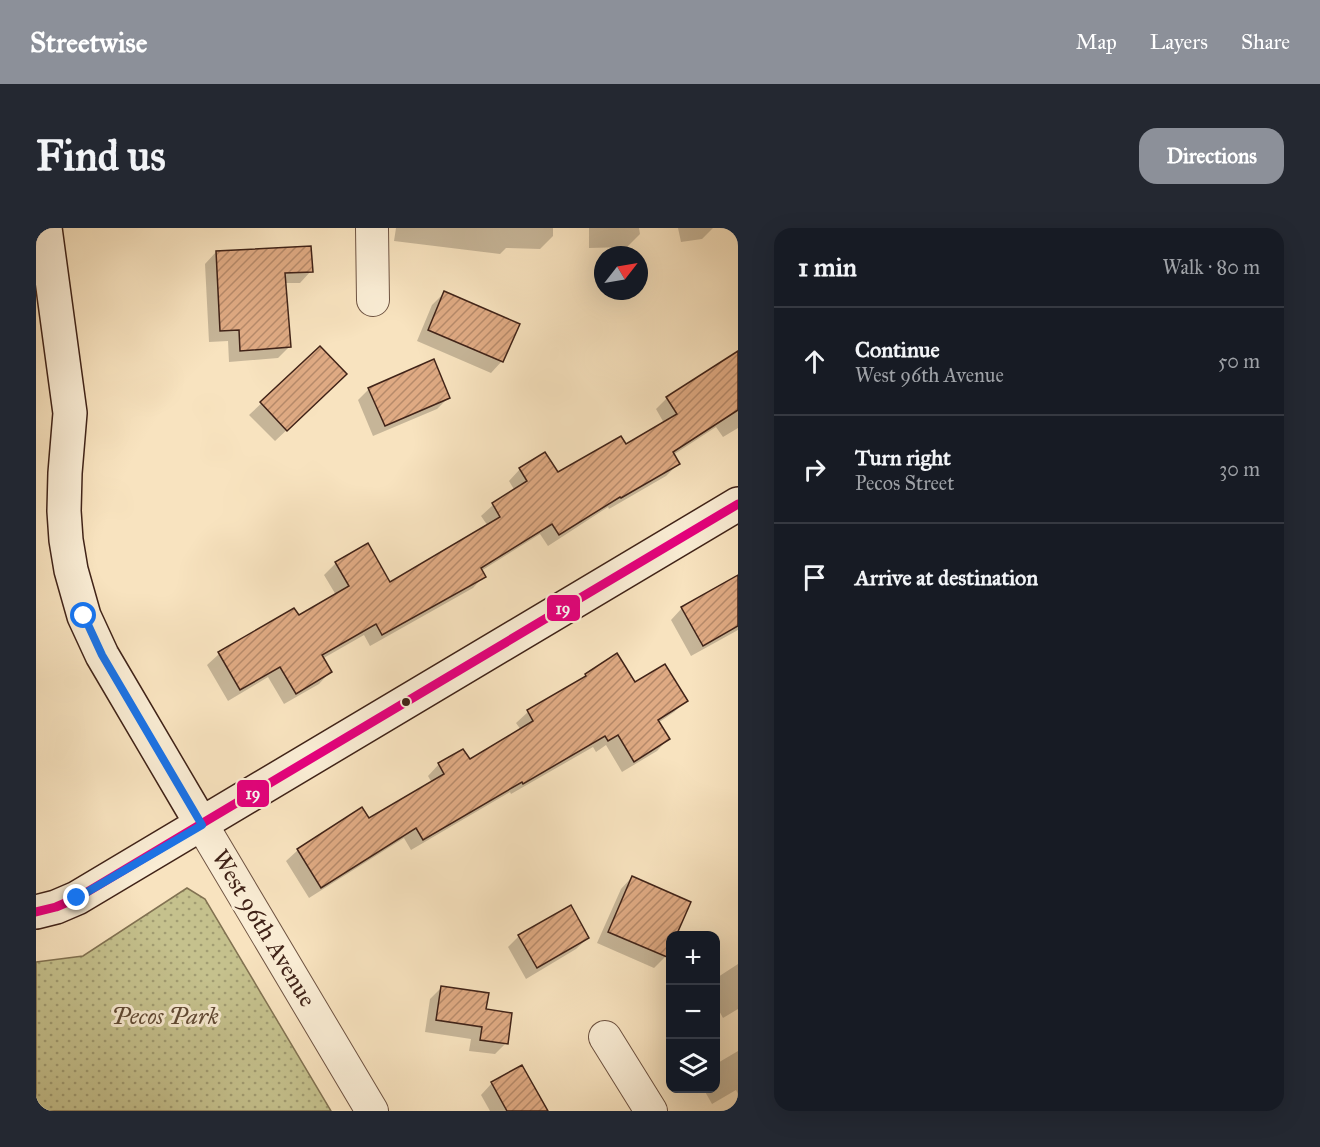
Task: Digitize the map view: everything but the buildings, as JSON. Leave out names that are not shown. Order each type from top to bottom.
[{"type":"street","name":"West 96th Avenue","points":[[45,228],[70,413],[65,473],[66,540],[71,570],[84,616],[102,655],[372,1111]]},
{"type":"street","points":[[372,228],[373,300]]},
{"type":"street","points":[[36,912],[77,898],[738,504]]},
{"type":"street","points":[[605,1037],[651,1111]]},
{"type":"green space","name":"Pecos Park","points":[[187,888],[205,899],[331,1111],[36,1111],[36,962],[83,956]]},
{"type":"transit line","name":"19","points":[[36,912],[77,898],[738,504]]},
{"type":"route","points":[[77,898],[202,825],[102,655],[84,616]]}]
